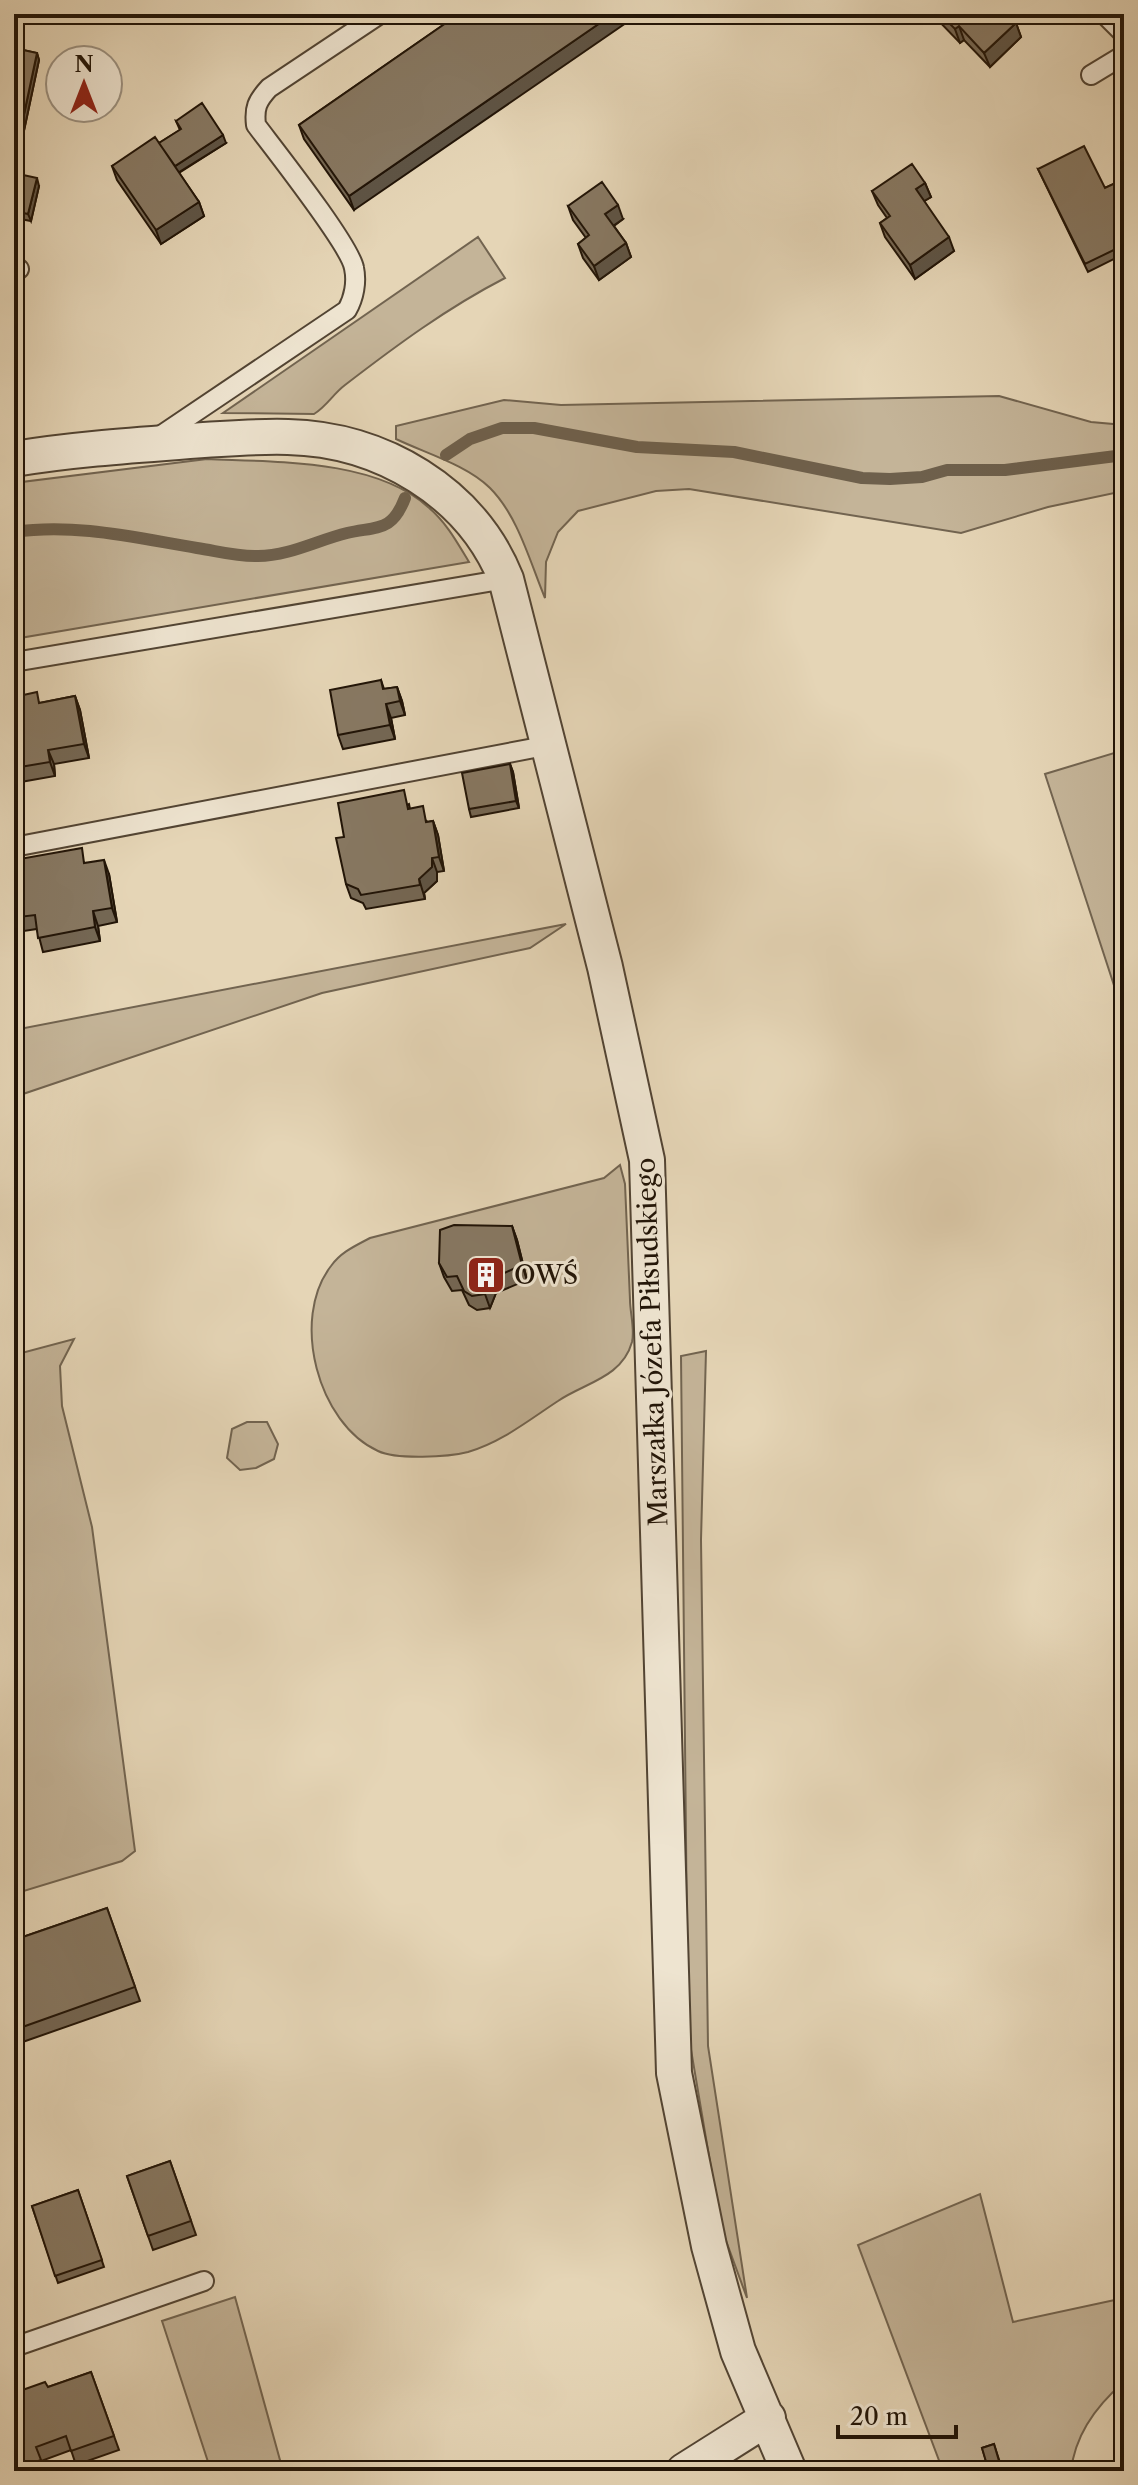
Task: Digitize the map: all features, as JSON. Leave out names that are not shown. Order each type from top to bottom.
[{"type":"street","name":"Marszałka Józefa Piłsudskiego","points":[[14,459],[148,444],[290,437],[326,440],[407,467],[458,504],[495,551],[506,579],[605,967],[647,1160],[674,2073],[709,2246],[738,2351],[789,2471]]},
{"type":"street","points":[[684,2471],[768,2418]]},
{"type":"lane","points":[[148,444],[347,310],[353,300],[354,282],[349,254],[256,125],[254,113],[258,100],[269,88],[380,14]]},
{"type":"lane","points":[[1104,14],[1124,34]]},
{"type":"lane","points":[[1091,75],[1124,55]]},
{"type":"lane","points":[[14,662],[506,579]]},
{"type":"lane","points":[[14,847],[550,745]]},
{"type":"lane","points":[[14,2347],[204,2281]]},
{"type":"shaded area","points":[[478,237],[505,278],[403,341],[345,385],[314,414],[223,413]]},
{"type":"shaded area","points":[[999,396],[1091,422],[1124,425],[1124,491],[1048,507],[961,533],[689,489],[656,491],[578,511],[558,532],[546,562],[545,598],[516,526],[490,488],[458,466],[396,439],[396,426],[504,400],[561,405]]},
{"type":"shaded area","points":[[207,459],[323,466],[381,480],[406,491],[428,507],[451,533],[469,562],[14,639],[14,483]]},
{"type":"shaded area","points":[[1124,750],[1124,1016],[1045,774]]},
{"type":"shaded area","points":[[566,924],[530,948],[322,993],[14,1097],[14,1030]]},
{"type":"shaded area","points":[[620,1165],[625,1184],[633,1332],[632,1342],[620,1364],[504,1436],[468,1452],[397,1456],[378,1451],[357,1437],[326,1395],[312,1341],[313,1313],[319,1288],[335,1261],[370,1238],[604,1178]]},
{"type":"shaded area","points":[[74,1339],[60,1366],[62,1406],[92,1527],[135,1851],[122,1861],[14,1894],[14,1355]]},
{"type":"shaded area","points":[[706,1351],[701,1540],[708,2046],[747,2298],[721,2227],[688,2032],[681,1356]]},
{"type":"shaded area","points":[[247,1422],[267,1422],[278,1444],[274,1459],[256,1468],[240,1470],[227,1458],[232,1429]]},
{"type":"shaded area","points":[[980,2194],[1013,2322],[1124,2298],[1124,2382],[1105,2401],[1082,2433],[1071,2471],[943,2471],[858,2245]]},
{"type":"shaded area","points":[[235,2297],[283,2471],[211,2471],[162,2321]]},
{"type":"building","points":[[459,14],[613,14],[349,196],[299,125]]},
{"type":"building","points":[[940,14],[1008,14],[1016,23],[984,53],[959,26],[955,29]]},
{"type":"building","points":[[14,48],[37,53],[20,133],[14,131]]},
{"type":"building","points":[[202,103],[223,135],[175,166],[159,143],[181,129],[176,121]]},
{"type":"building","points":[[155,137],[199,202],[156,230],[112,166]]},
{"type":"building","points":[[1084,146],[1105,188],[1124,179],[1124,245],[1085,264],[1038,169]]},
{"type":"building","points":[[912,164],[925,183],[916,189],[949,237],[910,265],[880,223],[890,216],[872,191]]},
{"type":"building","points":[[14,173],[37,178],[28,214],[14,211]]},
{"type":"building","points":[[602,182],[618,205],[605,214],[626,243],[594,266],[578,244],[589,235],[568,206]]},
{"type":"building","points":[[381,680],[383,689],[397,687],[400,701],[386,704],[390,725],[338,735],[330,690]]},
{"type":"building","points":[[37,692],[39,703],[75,696],[84,744],[48,750],[50,762],[14,768],[14,697]]},
{"type":"building","points":[[510,764],[516,801],[469,809],[462,773]]},
{"type":"building","points":[[404,790],[408,809],[423,806],[426,822],[433,821],[439,857],[432,858],[432,867],[419,879],[420,885],[361,895],[358,889],[346,884],[336,838],[344,837],[338,803]]},
{"type":"building","points":[[82,848],[84,863],[104,860],[112,908],[93,911],[95,927],[38,938],[35,915],[19,917],[14,891],[14,860]]},
{"type":"building","name":"OWŚ","points":[[454,1225],[512,1226],[522,1265],[491,1279],[485,1294],[472,1296],[464,1291],[457,1276],[447,1277],[439,1263],[440,1230]]},
{"type":"building","points":[[107,1908],[135,1987],[14,2030],[14,1940]]},
{"type":"building","points":[[170,2161],[191,2221],[148,2236],[127,2176]]},
{"type":"building","points":[[78,2190],[102,2260],[55,2276],[32,2206]]},
{"type":"building","points":[[91,2372],[114,2436],[71,2451],[66,2436],[36,2447],[41,2460],[15,2470],[14,2393],[45,2382],[48,2387]]},
{"type":"building","points":[[994,2444],[999,2461],[987,2465],[982,2448]]},
{"type":"waterway","points":[[446,455],[470,439],[502,428],[534,428],[637,447],[734,452],[862,478],[922,477],[947,470],[1005,470],[1124,455]]},
{"type":"waterway","points":[[14,532],[83,530],[235,555],[270,555],[383,526],[395,517],[405,498]]},
{"type":"place","name":"OWŚ","points":[[486,1275]]}]
